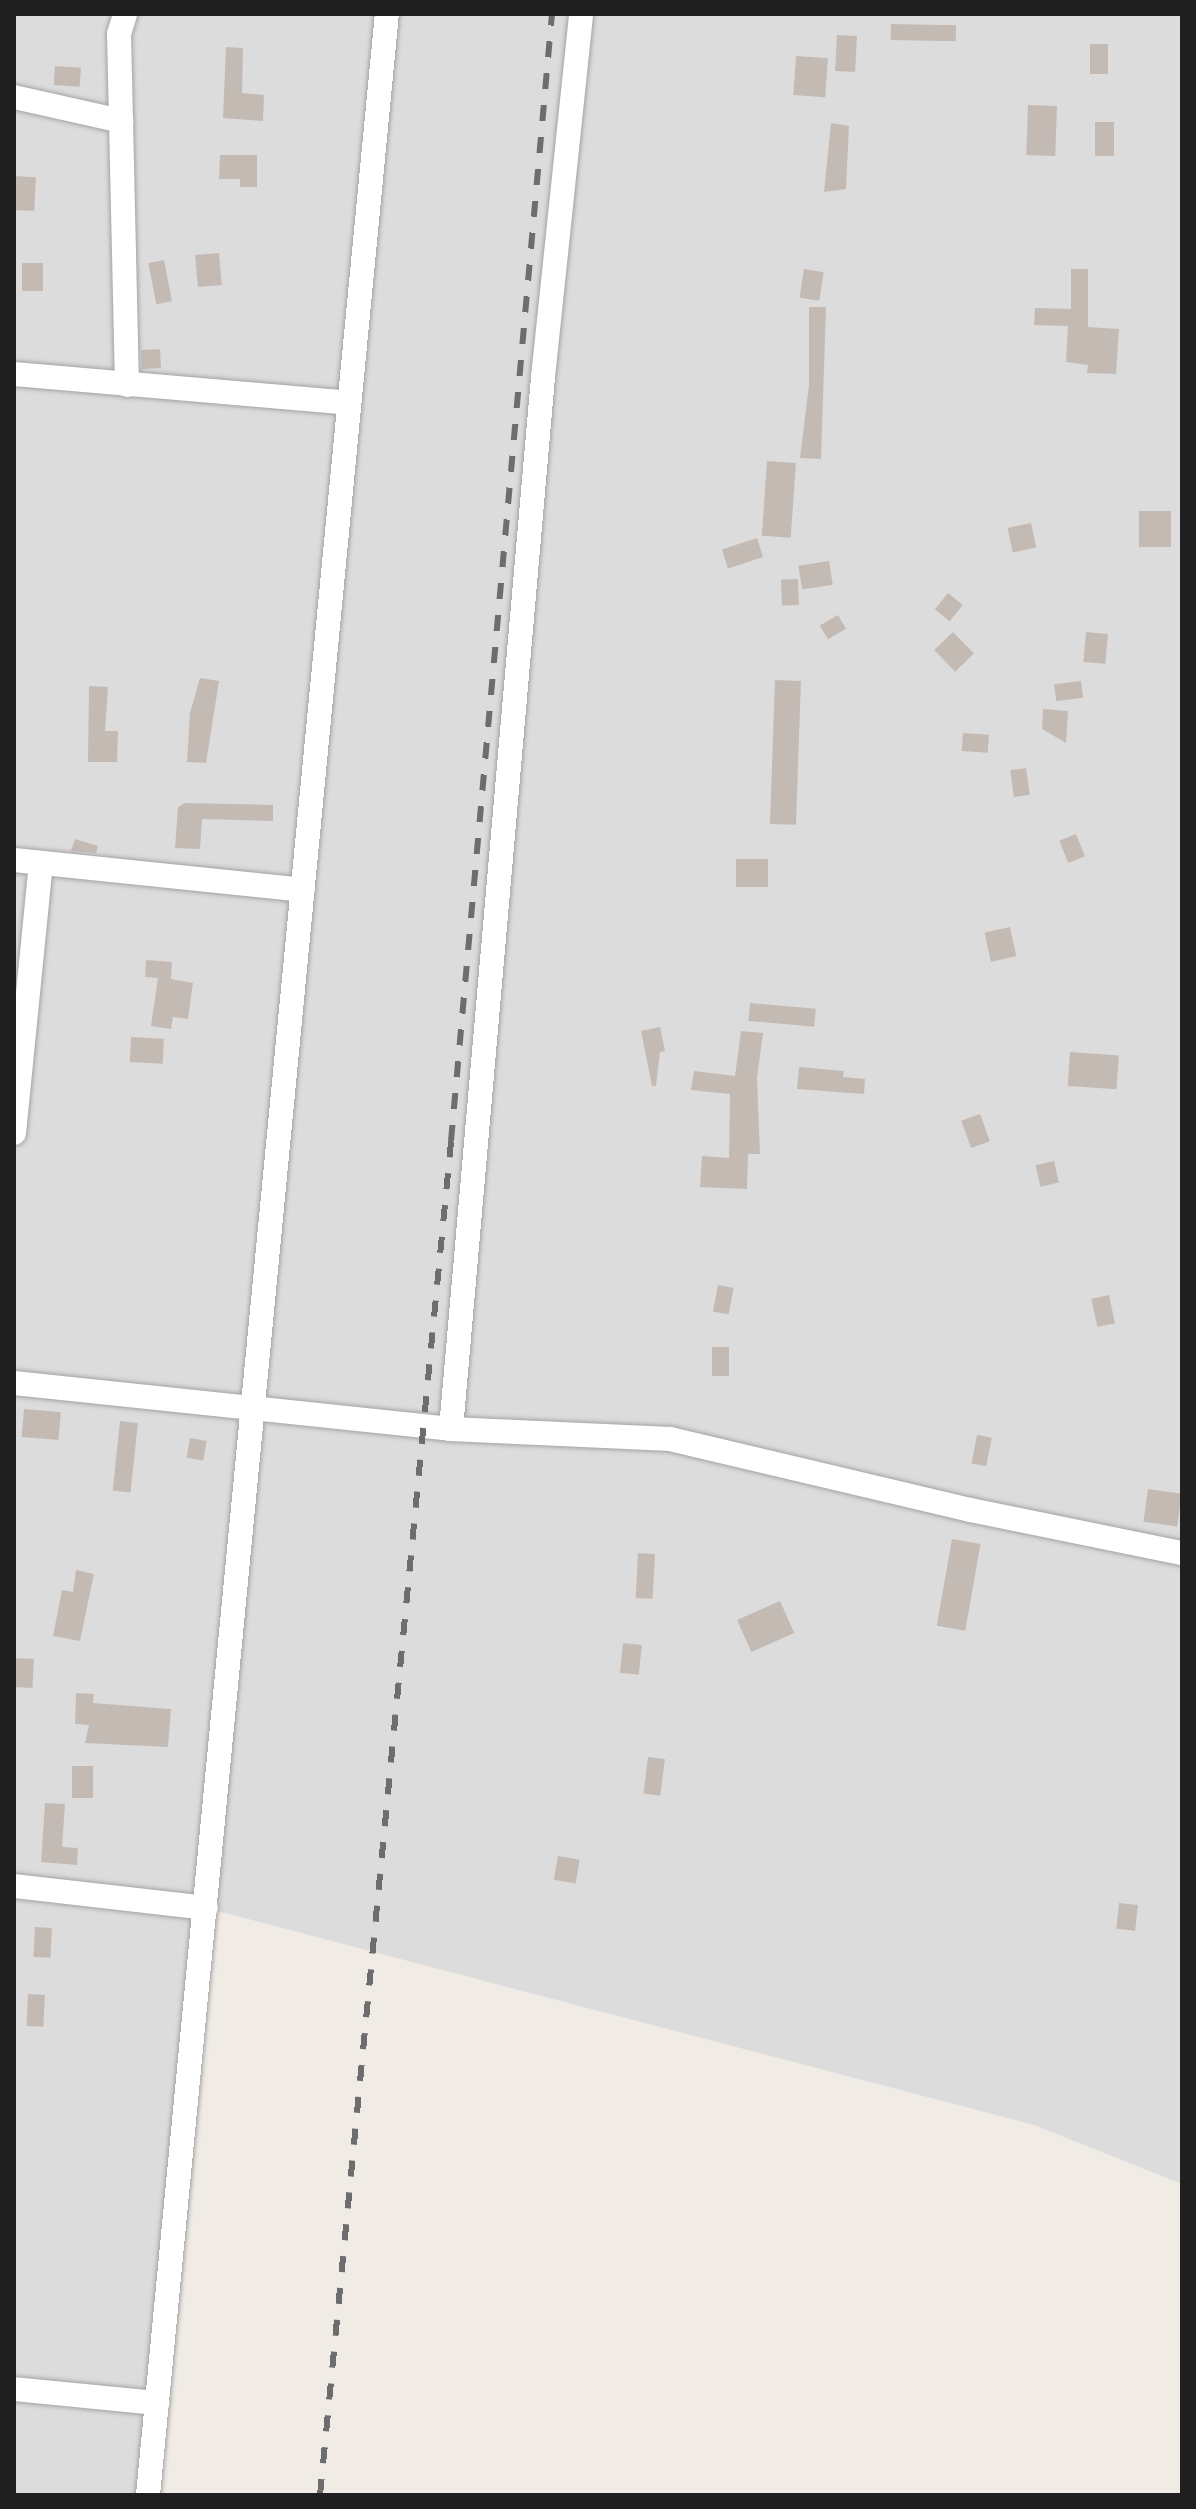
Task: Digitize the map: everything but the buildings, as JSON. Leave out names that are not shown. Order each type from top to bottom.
[{"type":"street","points":[[125,14],[119,34],[127,385]]},
{"type":"street","points":[[148,2495],[387,14]]},
{"type":"street","points":[[451,1429],[543,377],[581,14]]},
{"type":"street","points":[[14,97],[121,121]]},
{"type":"street","points":[[14,374],[349,403]]},
{"type":"street","points":[[14,860],[302,890]]},
{"type":"street","points":[[14,1133],[41,863]]},
{"type":"street","points":[[14,1383],[451,1429],[670,1439],[970,1510],[1182,1553]]},
{"type":"street","points":[[14,1886],[206,1908]]},
{"type":"street","points":[[14,2389],[157,2403]]},
{"type":"shaded area","points":[[14,14],[1182,14],[1182,2184],[1034,2125],[206,1908],[148,2495],[14,2495]]},
{"type":"railway","points":[[320,2495],[451,1141],[552,14]]}]
